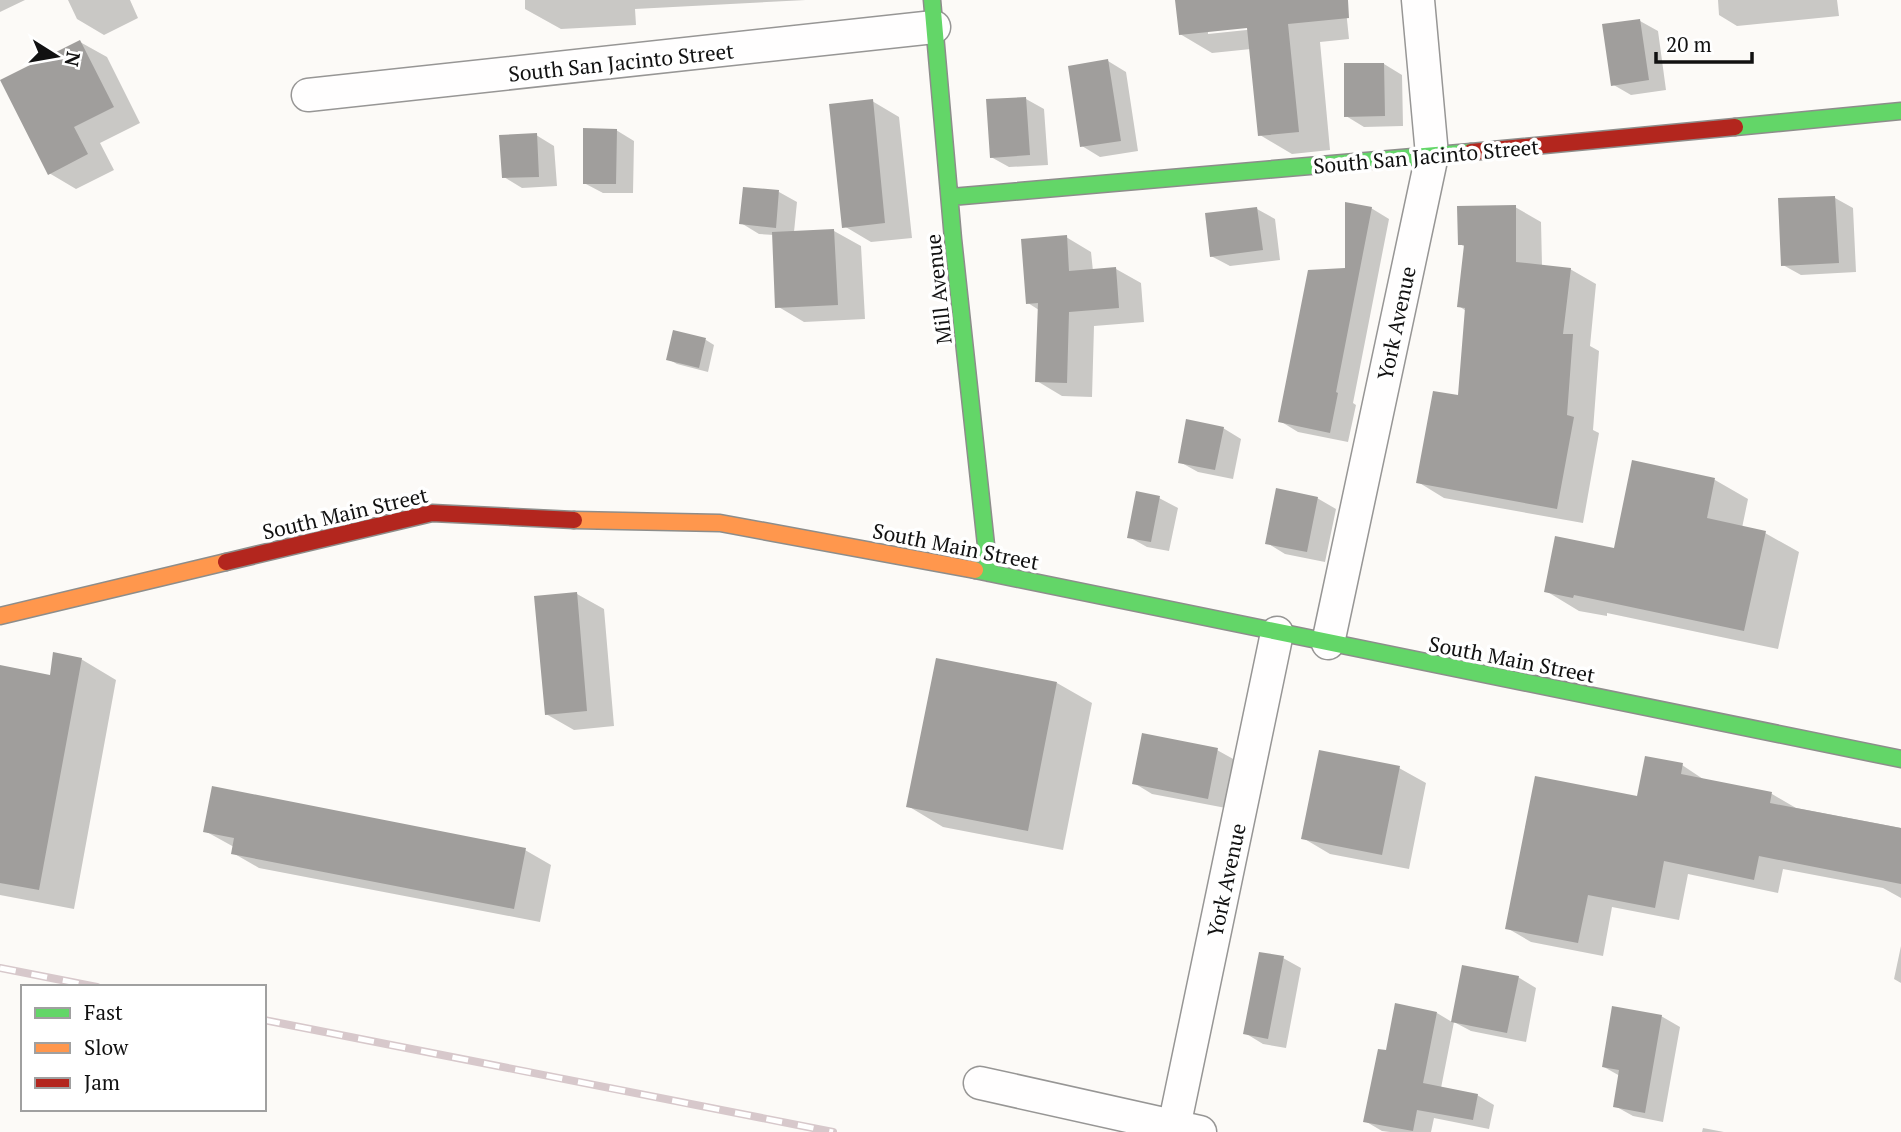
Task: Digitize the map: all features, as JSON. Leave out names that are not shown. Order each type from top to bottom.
[{"type":"street","name":"York Avenue","points":[[1328,643],[1432,155],[1418,0]]},
{"type":"street","name":"South San Jacinto Street","points":[[308,95],[933,13]]},
{"type":"street","name":"Mill Avenue","points":[[933,13],[989,573]]},
{"type":"street","name":"South San Jacinto Street","points":[[951,197],[1901,111]]},
{"type":"street","name":"South Main Street","points":[[0,616],[432,513],[559,520],[720,523],[989,573],[1277,634],[1901,759]]},
{"type":"street","name":"York Avenue","points":[[1187,1129],[1277,634]]},
{"type":"street","points":[[980,1083],[1187,1129]]},
{"type":"building","points":[[1175,0],[1348,0],[1349,18],[1288,24],[1299,132],[1258,136],[1247,28],[1179,35]]},
{"type":"building","points":[[1640,19],[1649,80],[1611,86],[1602,24]]},
{"type":"building","points":[[80,40],[114,107],[74,127],[88,154],[48,175],[0,80]]},
{"type":"building","points":[[1108,59],[1121,141],[1080,147],[1068,66]]},
{"type":"building","points":[[1344,63],[1384,63],[1385,116],[1344,117]]},
{"type":"building","points":[[1026,97],[1030,155],[990,158],[986,99]]},
{"type":"building","points":[[873,99],[885,223],[842,228],[829,104]]},
{"type":"building","points":[[583,128],[617,129],[616,184],[583,184]]},
{"type":"building","points":[[537,133],[539,177],[502,178],[499,135]]},
{"type":"building","points":[[743,187],[779,190],[776,228],[739,224]]},
{"type":"building","points":[[1835,196],[1839,263],[1781,266],[1778,198]]},
{"type":"building","points":[[1345,202],[1372,207],[1330,433],[1278,422],[1308,270],[1345,268]]},
{"type":"building","points":[[1516,205],[1516,262],[1571,268],[1563,334],[1573,334],[1567,415],[1574,417],[1557,509],[1416,483],[1433,391],[1458,395],[1465,308],[1457,307],[1464,245],[1458,245],[1457,206]]},
{"type":"building","points":[[1257,207],[1263,250],[1210,257],[1205,213]]},
{"type":"building","points":[[834,229],[838,305],[775,308],[772,232]]},
{"type":"building","points":[[1067,235],[1069,271],[1116,267],[1119,308],[1069,312],[1067,383],[1035,382],[1038,303],[1026,304],[1021,239]]},
{"type":"building","points":[[673,330],[706,338],[699,368],[666,360]]},
{"type":"building","points":[[1186,419],[1224,427],[1215,470],[1178,463]]},
{"type":"building","points":[[1632,460],[1715,478],[1707,518],[1766,531],[1744,631],[1574,595],[1573,598],[1544,592],[1555,536],[1614,548]]},
{"type":"building","points":[[1276,488],[1318,497],[1307,552],[1265,544]]},
{"type":"building","points":[[1136,491],[1160,496],[1151,542],[1127,538]]},
{"type":"building","points":[[577,592],[587,711],[545,715],[534,596]]},
{"type":"building","points":[[53,652],[82,658],[39,890],[0,883],[0,665],[50,675]]},
{"type":"building","points":[[936,658],[1057,682],[1028,831],[906,807]]},
{"type":"building","points":[[1142,733],[1218,748],[1208,799],[1132,784]]},
{"type":"building","points":[[1319,750],[1400,766],[1382,855],[1301,839]]},
{"type":"building","points":[[1645,756],[1683,763],[1681,774],[1772,792],[1770,803],[1901,828],[1901,884],[1759,856],[1754,880],[1664,861],[1655,908],[1588,895],[1578,943],[1505,929],[1535,776],[1637,796]]},
{"type":"building","points":[[212,786],[526,848],[514,909],[231,854],[234,838],[203,832]]},
{"type":"building","points":[[1259,952],[1284,956],[1268,1039],[1243,1034]]},
{"type":"building","points":[[1462,965],[1519,976],[1507,1033],[1451,1022]]},
{"type":"building","points":[[1395,1003],[1437,1012],[1423,1083],[1478,1094],[1473,1120],[1417,1110],[1413,1131],[1363,1122],[1378,1049],[1386,1050]]},
{"type":"building","points":[[1612,1006],[1662,1015],[1645,1113],[1613,1107],[1619,1070],[1602,1067]]},
{"type":"railway","points":[[0,968],[87,985]]},
{"type":"railway","points":[[266,1020],[833,1132]]},
{"type":"traffic: fast","points":[[932,0],[953,239],[989,573]]},
{"type":"traffic: fast","points":[[1735,127],[1901,111]]},
{"type":"traffic: fast","points":[[951,197],[1471,152]]},
{"type":"traffic: fast","points":[[975,570],[1901,759]]},
{"type":"traffic: slow","points":[[574,520],[720,523],[975,570]]},
{"type":"traffic: slow","points":[[0,616],[226,562]]},
{"type":"traffic: jam","points":[[1471,152],[1735,127]]},
{"type":"traffic: jam","points":[[226,562],[432,513],[574,520]]}]
